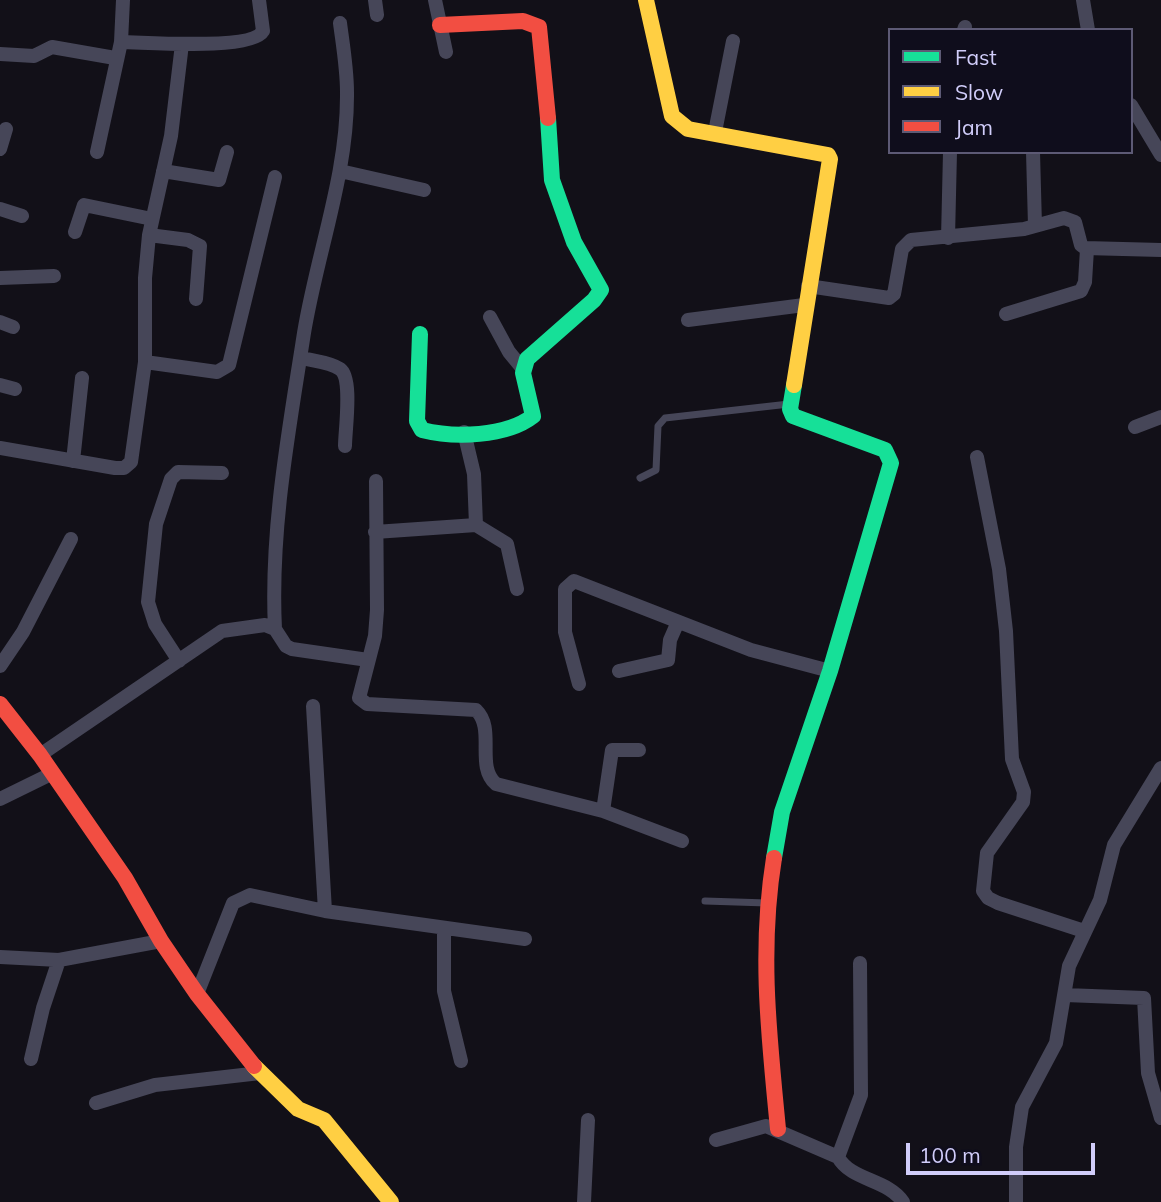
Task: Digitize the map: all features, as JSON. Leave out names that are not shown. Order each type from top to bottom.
[{"type":"street","points":[[97,152],[115,58],[121,41],[123,0]]},
{"type":"street","points":[[121,41],[182,44],[259,37],[263,31],[259,0]]},
{"type":"street","points":[[435,0],[446,52]]},
{"type":"street","points":[[646,0],[665,74],[672,116],[688,129],[828,155],[830,159],[804,304],[790,404],[793,416],[885,450],[891,457],[890,475],[830,671],[782,812],[767,903],[765,1002],[778,1129]]},
{"type":"street","points":[[1083,0],[1088,28]]},
{"type":"street","points":[[440,26],[523,21],[539,27],[545,64],[552,180],[574,242],[601,290],[594,300],[530,356],[523,369]]},
{"type":"street","points":[[340,23],[348,94],[340,171],[302,358],[281,499],[273,585],[275,629],[286,646],[368,660]]},
{"type":"street","points":[[715,132],[733,41]]},
{"type":"street","points":[[0,448],[124,468],[131,461],[145,362],[145,278],[149,235],[171,136],[182,44]]},
{"type":"street","points":[[0,54],[34,56],[52,47],[115,58]]},
{"type":"street","points":[[1133,108],[1161,155]]},
{"type":"street","points":[[0,149],[6,129]]},
{"type":"street","points":[[163,171],[219,180],[227,152]]},
{"type":"street","points":[[948,238],[950,154]]},
{"type":"street","points":[[1033,154],[1035,226]]},
{"type":"street","points":[[340,171],[424,191]]},
{"type":"street","points":[[145,362],[217,372],[229,365],[275,177]]},
{"type":"street","points":[[75,232],[84,205],[152,219]]},
{"type":"street","points":[[0,209],[22,216]]},
{"type":"street","points":[[808,286],[889,298],[894,294],[905,244],[917,239],[948,238],[1035,226],[1063,218],[1072,219],[1081,245],[1087,249],[1161,250]]},
{"type":"street","points":[[149,235],[188,240],[200,246],[196,299]]},
{"type":"street","points":[[1006,314],[1081,291],[1085,282],[1087,249]]},
{"type":"street","points":[[0,278],[54,276]]},
{"type":"street","points":[[688,320],[804,304]]},
{"type":"street","points":[[420,334],[419,426],[426,432],[464,432],[519,426],[530,421],[533,409],[523,369],[509,352],[490,317]]},
{"type":"street","points":[[302,358],[336,367],[345,374],[348,386],[345,446]]},
{"type":"street","points":[[73,461],[82,378]]},
{"type":"street","points":[[0,385],[15,389]]},
{"type":"street","points":[[1135,427],[1161,417]]},
{"type":"street","points":[[464,432],[474,474],[476,525]]},
{"type":"street","points":[[977,457],[999,569],[1006,631],[1012,759],[1024,792],[1023,802],[990,845],[985,863],[983,891],[988,898],[998,903],[1084,931]]},
{"type":"street","points":[[179,662],[150,613],[148,602],[156,524],[172,479],[178,472],[222,473]]},
{"type":"street","points":[[376,481],[377,610],[368,660],[358,692],[361,701],[420,709],[476,710],[483,721],[487,772],[496,784],[603,810],[682,841]]},
{"type":"street","points":[[375,532],[476,525],[507,544],[517,589]]},
{"type":"street","points":[[0,666],[23,632],[71,539]]},
{"type":"street","points":[[579,684],[565,632],[564,594],[570,583],[579,582],[677,624],[751,650],[830,671]]},
{"type":"street","points":[[619,671],[668,660],[670,640],[677,624]]},
{"type":"street","points":[[40,755],[222,631],[265,625],[275,629]]},
{"type":"street","points":[[0,704],[53,773],[125,878],[161,941],[197,994],[260,1073],[298,1109],[324,1120],[391,1202]]},
{"type":"street","points":[[313,706],[325,911]]},
{"type":"street","points":[[603,810],[612,750],[639,750]]},
{"type":"street","points":[[1016,1202],[1016,1147],[1022,1107],[1056,1043],[1069,965],[1100,900],[1114,845],[1161,768]]},
{"type":"street","points":[[0,799],[53,773]]},
{"type":"street","points":[[197,994],[237,898],[250,895],[325,911],[525,939]]},
{"type":"street","points":[[444,929],[444,991],[461,1061]]},
{"type":"street","points":[[0,957],[59,960],[161,941]]},
{"type":"street","points":[[31,1059],[43,1008],[59,960]]},
{"type":"street","points":[[838,1157],[862,1095],[860,963]]},
{"type":"street","points":[[1065,995],[1144,998],[1148,1073],[1161,1118]]},
{"type":"street","points":[[96,1102],[155,1085],[260,1073]]},
{"type":"street","points":[[584,1202],[588,1120]]},
{"type":"street","points":[[716,1140],[755,1127],[778,1129],[838,1157],[843,1165],[892,1191],[903,1202]]},
{"type":"lane","points":[[640,478],[656,470],[658,426],[665,418],[790,404]]},
{"type":"lane","points":[[705,901],[767,903]]},
{"type":"traffic: fast","points":[[420,334],[417,421],[422,430],[449,434],[479,434],[509,428],[533,416],[523,373],[527,359],[594,300],[601,290],[574,242],[552,180],[548,118]]},
{"type":"traffic: fast","points":[[774,858],[782,812],[830,671],[891,463],[885,450],[793,416],[790,409],[794,385]]},
{"type":"traffic: slow","points":[[646,0],[672,116],[688,129],[828,155],[830,159],[794,385]]},
{"type":"traffic: slow","points":[[254,1066],[298,1109],[324,1120],[391,1202]]},
{"type":"traffic: jam","points":[[440,25],[523,21],[539,27],[548,118]]},
{"type":"traffic: jam","points":[[0,704],[40,755],[125,878],[161,941],[197,994],[254,1066]]},
{"type":"traffic: jam","points":[[774,858],[769,893],[766,960],[778,1129]]}]
